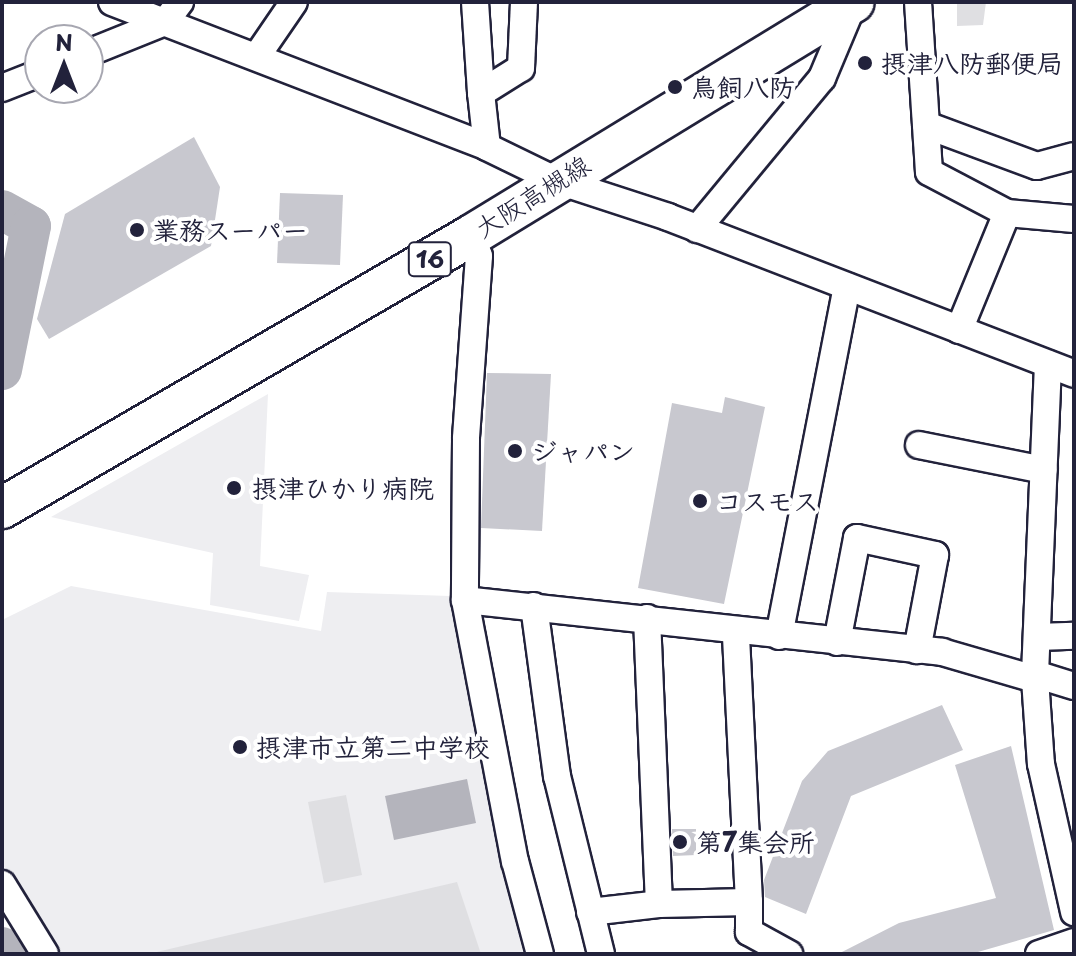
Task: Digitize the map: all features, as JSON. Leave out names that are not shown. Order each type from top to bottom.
[{"type":"main road","name":"大阪高槻線","points":[[2,508],[472,235],[555,180],[854,2]]},
{"type":"street","points":[[112,2],[173,12],[257,56],[487,147],[555,180],[697,229],[1074,374]]},
{"type":"street","points":[[257,56],[294,2]]},
{"type":"street","points":[[475,2],[487,147]]},
{"type":"street","points":[[481,93],[521,68],[524,2]]},
{"type":"street","points":[[697,229],[822,78],[840,47],[854,2]]},
{"type":"street","points":[[918,2],[929,172],[1007,213],[1074,219]]},
{"type":"street","points":[[104,45],[173,12]]},
{"type":"street","points":[[2,88],[24,79]]},
{"type":"street","points":[[926,125],[1037,166],[1074,156]]},
{"type":"street","points":[[959,330],[1007,213]]},
{"type":"street","points":[[472,235],[479,256],[466,439],[465,600],[515,861],[540,954]]},
{"type":"street","points":[[779,636],[847,287]]},
{"type":"street","points":[[1048,364],[1035,676],[1041,764],[1064,822],[1074,912]]},
{"type":"street","points":[[919,445],[1044,470]]},
{"type":"street","points":[[837,642],[857,538],[935,555],[917,650]]},
{"type":"street","points":[[465,600],[917,650],[1074,686]]},
{"type":"street","points":[[534,606],[557,776],[601,954]]},
{"type":"street","points":[[647,618],[659,904]]},
{"type":"street","points":[[736,632],[749,932],[789,954]]},
{"type":"street","points":[[1037,637],[1074,636]]},
{"type":"street","points":[[2,884],[45,954]]},
{"type":"street","points":[[590,912],[659,904],[749,902]]},
{"type":"street","points":[[1039,954],[1074,942]]},
{"type":"shaded area","points":[[957,2],[986,2],[983,25],[957,26]]},
{"type":"shaded area","points":[[268,394],[260,566],[309,575],[299,621],[210,605],[213,553],[51,517]]},
{"type":"shaded area","name":"摂津市立第二中学校","points":[[71,586],[321,631],[327,592],[450,596],[502,869],[526,954],[52,954],[2,863],[2,620]]},
{"type":"shaded area","points":[[467,779],[476,823],[394,840],[385,796]]},
{"type":"shaded area","points":[[346,795],[362,875],[324,883],[308,802]]},
{"type":"shaded area","points":[[457,882],[481,954],[148,954]]},
{"type":"building","name":"業務スーパー","points":[[194,137],[220,187],[211,246],[49,339],[37,319],[65,214]]},
{"type":"building","points":[[280,193],[343,195],[340,265],[277,263]]},
{"type":"building","name":"ジャパン","points":[[487,373],[551,374],[542,531],[481,528]]},
{"type":"building","name":"コスモス","points":[[725,397],[765,407],[724,604],[638,588],[672,403],[722,413]]},
{"type":"building","points":[[942,705],[963,750],[851,796],[806,914],[765,897],[764,880],[802,781],[828,751]]},
{"type":"building","points":[[1011,746],[1054,930],[971,954],[838,954],[899,923],[996,898],[955,765]]},
{"type":"building","name":"第7集会所","points":[[672,829],[696,829],[696,855],[673,856]]},
{"type":"waterway","points":[[2,210],[31,226],[2,370]]},
{"type":"waterway","points":[[2,947],[6,954]]},
{"type":"place","name":"摂津八防郵便局","points":[[865,63]]},
{"type":"place","name":"鳥飼八防","points":[[675,87]]},
{"type":"place","name":"業務スーパー","points":[[137,230]]},
{"type":"place","name":"ジャパン","points":[[515,451]]},
{"type":"place","name":"摂津ひかり病院","points":[[234,488]]},
{"type":"place","name":"コスモス","points":[[700,501]]},
{"type":"place","name":"摂津市立第二中学校","points":[[240,747]]},
{"type":"place","name":"第7集会所","points":[[680,842]]}]
